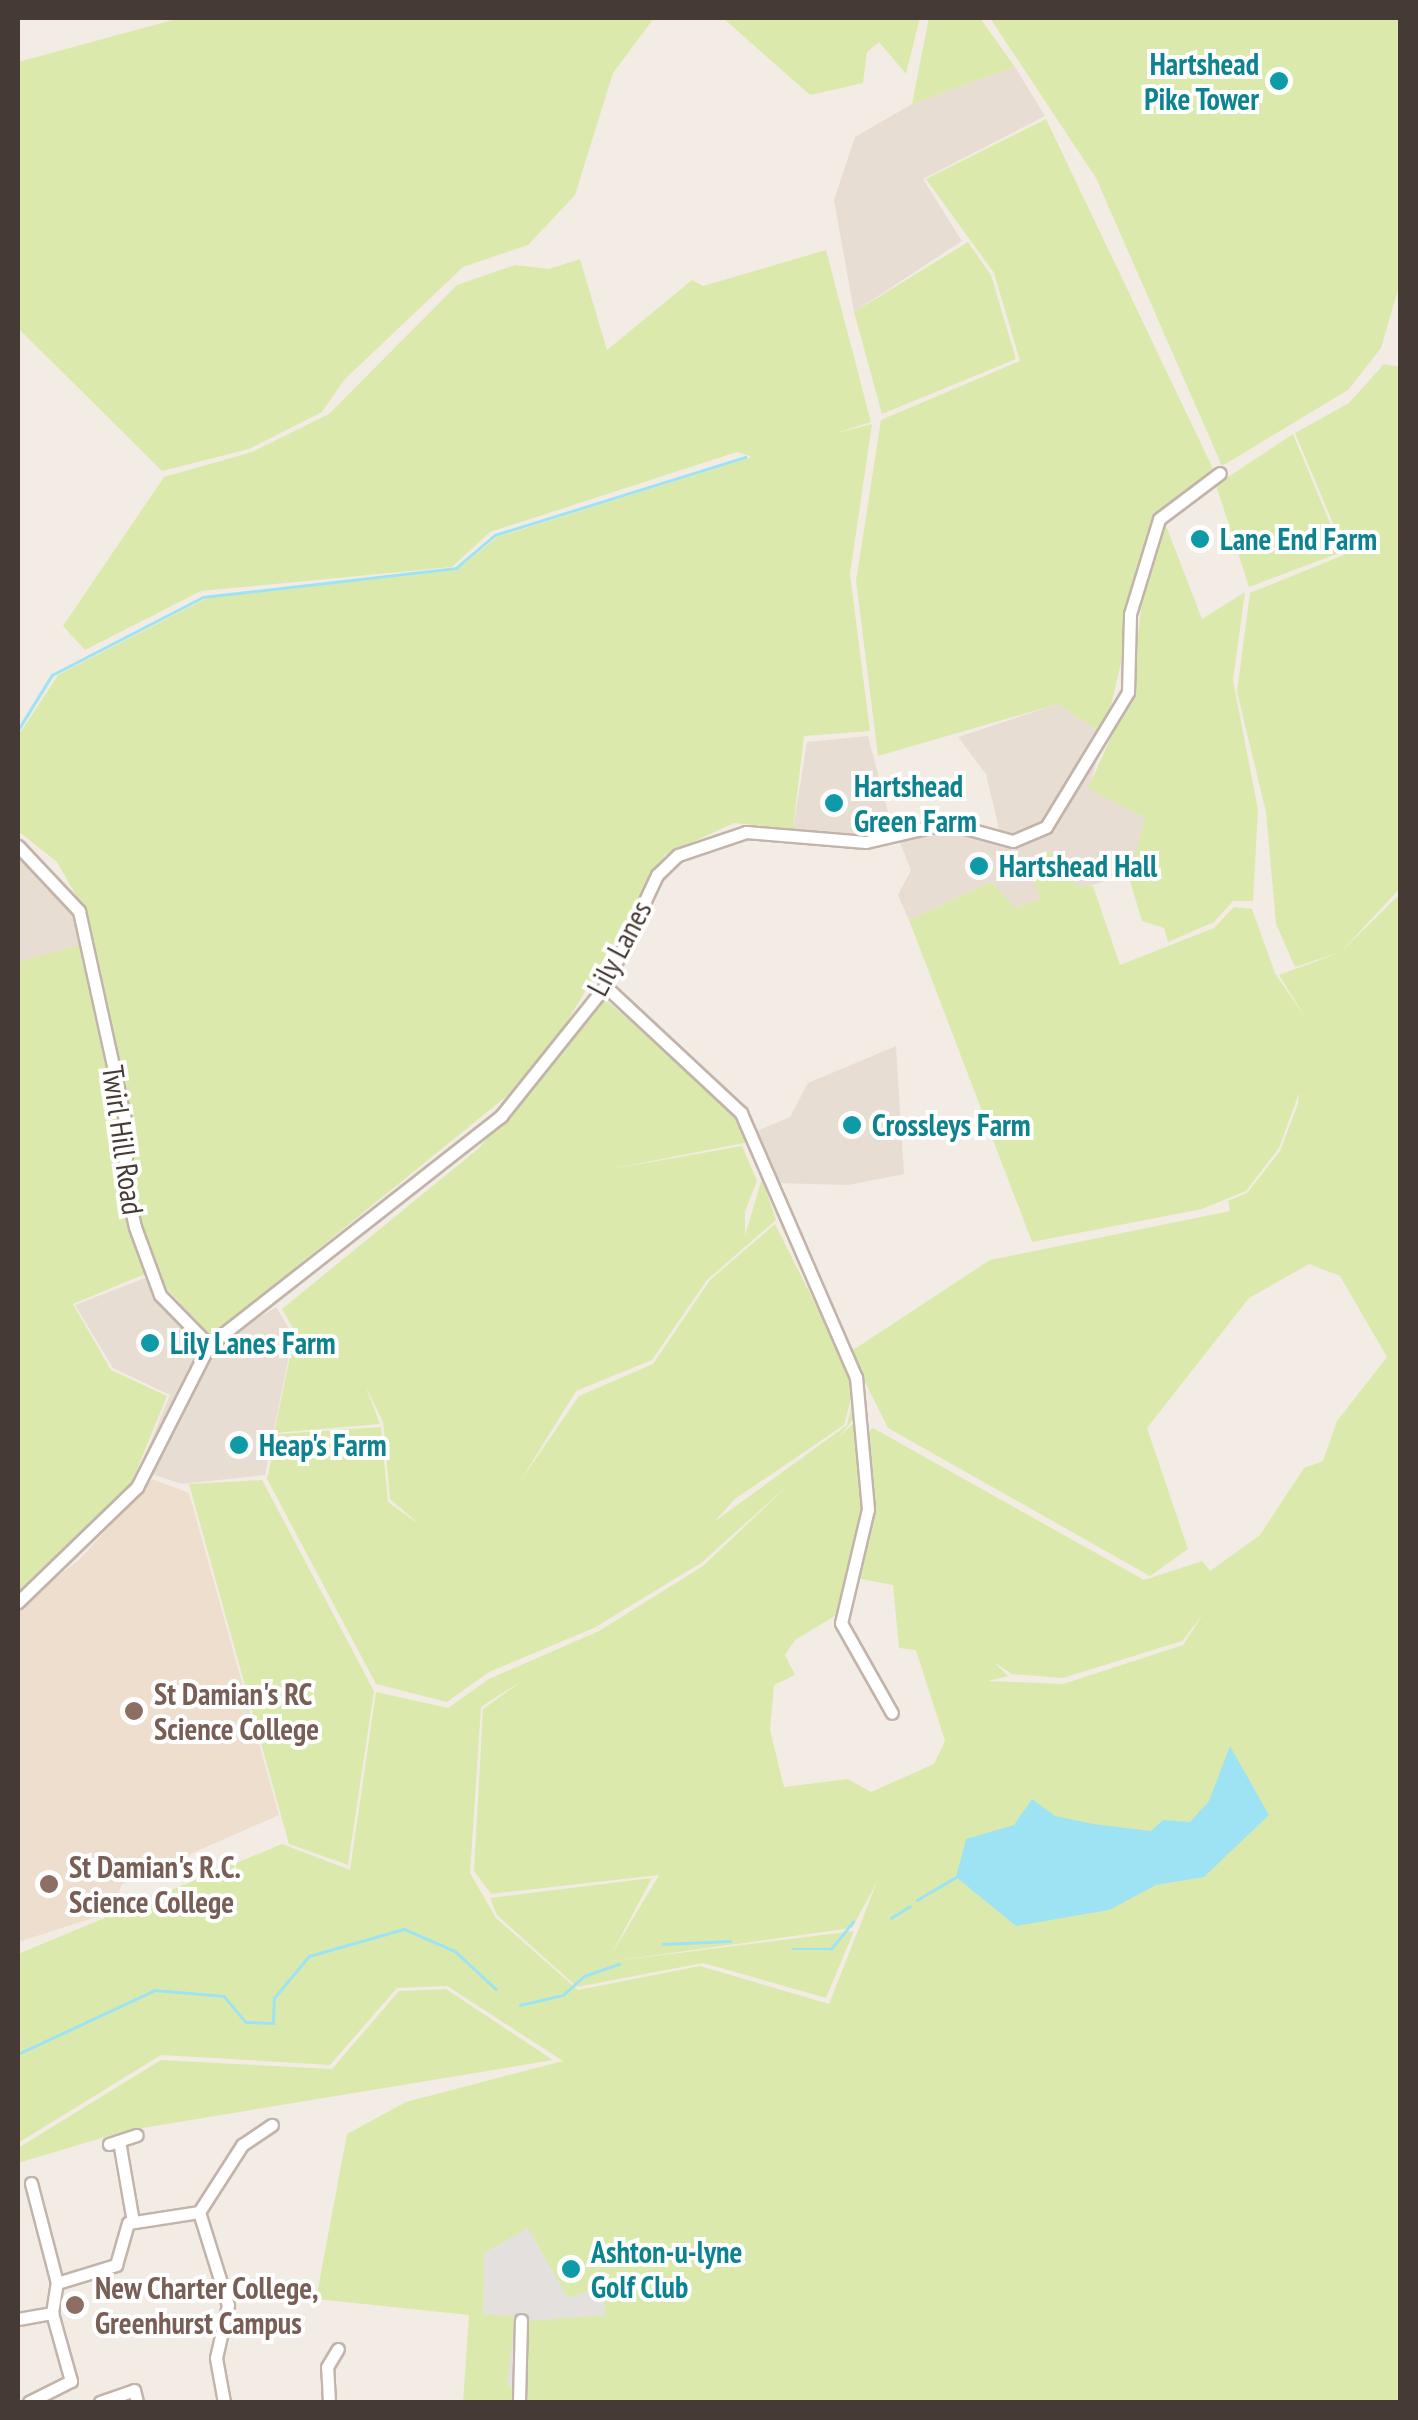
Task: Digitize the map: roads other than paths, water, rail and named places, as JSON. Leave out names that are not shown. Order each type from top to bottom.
[{"type":"street","name":"Lily Lanes","points":[[18,1602],[137,1487],[209,1344],[501,1116],[605,986],[657,875],[711,838],[866,842],[947,823],[1013,841],[1046,827],[1128,692],[1130,614],[1159,519],[1220,473]]},
{"type":"street","name":"Twirl Hill Road","points":[[18,846],[44,867],[79,911],[129,1138],[122,1174],[135,1227],[160,1295],[209,1344]]},
{"type":"street","points":[[44,867],[58,856]]},
{"type":"street","points":[[605,986],[740,1113],[856,1377],[868,1509],[841,1623],[892,1712]]},
{"type":"street","points":[[57,2283],[116,2266],[123,2228],[133,2222],[199,2212],[242,2146],[272,2126]]},
{"type":"street","points":[[133,2222],[114,2142],[137,2136]]},
{"type":"street","points":[[29,2402],[72,2381],[52,2313],[57,2283],[31,2183]]},
{"type":"street","points":[[199,2212],[228,2305],[216,2358],[224,2402]]},
{"type":"street","points":[[18,2318],[52,2313]]},
{"type":"street","points":[[519,2402],[522,2320]]},
{"type":"street","points":[[329,2402],[327,2367],[338,2349]]},
{"type":"street","points":[[100,2402],[135,2396]]},
{"type":"water","points":[[1230,1746],[1269,1815],[1204,1877],[1156,1885],[1109,1910],[1016,1926],[956,1877],[966,1839],[1014,1825],[1032,1799],[1055,1816],[1093,1824],[1151,1831],[1163,1820],[1190,1822],[1209,1801]]},
{"type":"waterway","points":[[18,730],[52,675],[203,597],[456,568],[495,535],[745,457]]},
{"type":"waterway","points":[[917,1900],[956,1877]]},
{"type":"waterway","points":[[891,1918],[910,1906]]},
{"type":"waterway","points":[[793,1949],[831,1949],[853,1922]]},
{"type":"waterway","points":[[18,2054],[155,1990],[224,1996],[246,2022],[273,2023],[274,1998],[309,1956],[404,1929],[455,1951],[496,1989]]},
{"type":"waterway","points":[[663,1944],[730,1941]]},
{"type":"waterway","points":[[520,2005],[563,1995],[584,1976],[619,1964]]},
{"type":"place","name":"Hartshead Pike Tower","points":[[1279,81]]},
{"type":"place","name":"Lane End Farm","points":[[1200,539]]},
{"type":"place","name":"Hartshead Green Farm","points":[[834,803]]},
{"type":"place","name":"Hartshead Hall","points":[[979,866]]},
{"type":"place","name":"Crossleys Farm","points":[[852,1125]]},
{"type":"place","name":"Lily Lanes Farm","points":[[150,1343]]},
{"type":"place","name":"Heap's Farm","points":[[239,1445]]},
{"type":"place","name":"St Damian's RC Science College","points":[[134,1711]]},
{"type":"place","name":"St Damian's R.C. Science College","points":[[49,1884]]},
{"type":"place","name":"Ashton-u-lyne Golf Club","points":[[571,2269]]},
{"type":"place","name":"New Charter College, Greenhurst Campus","points":[[75,2305]]}]
